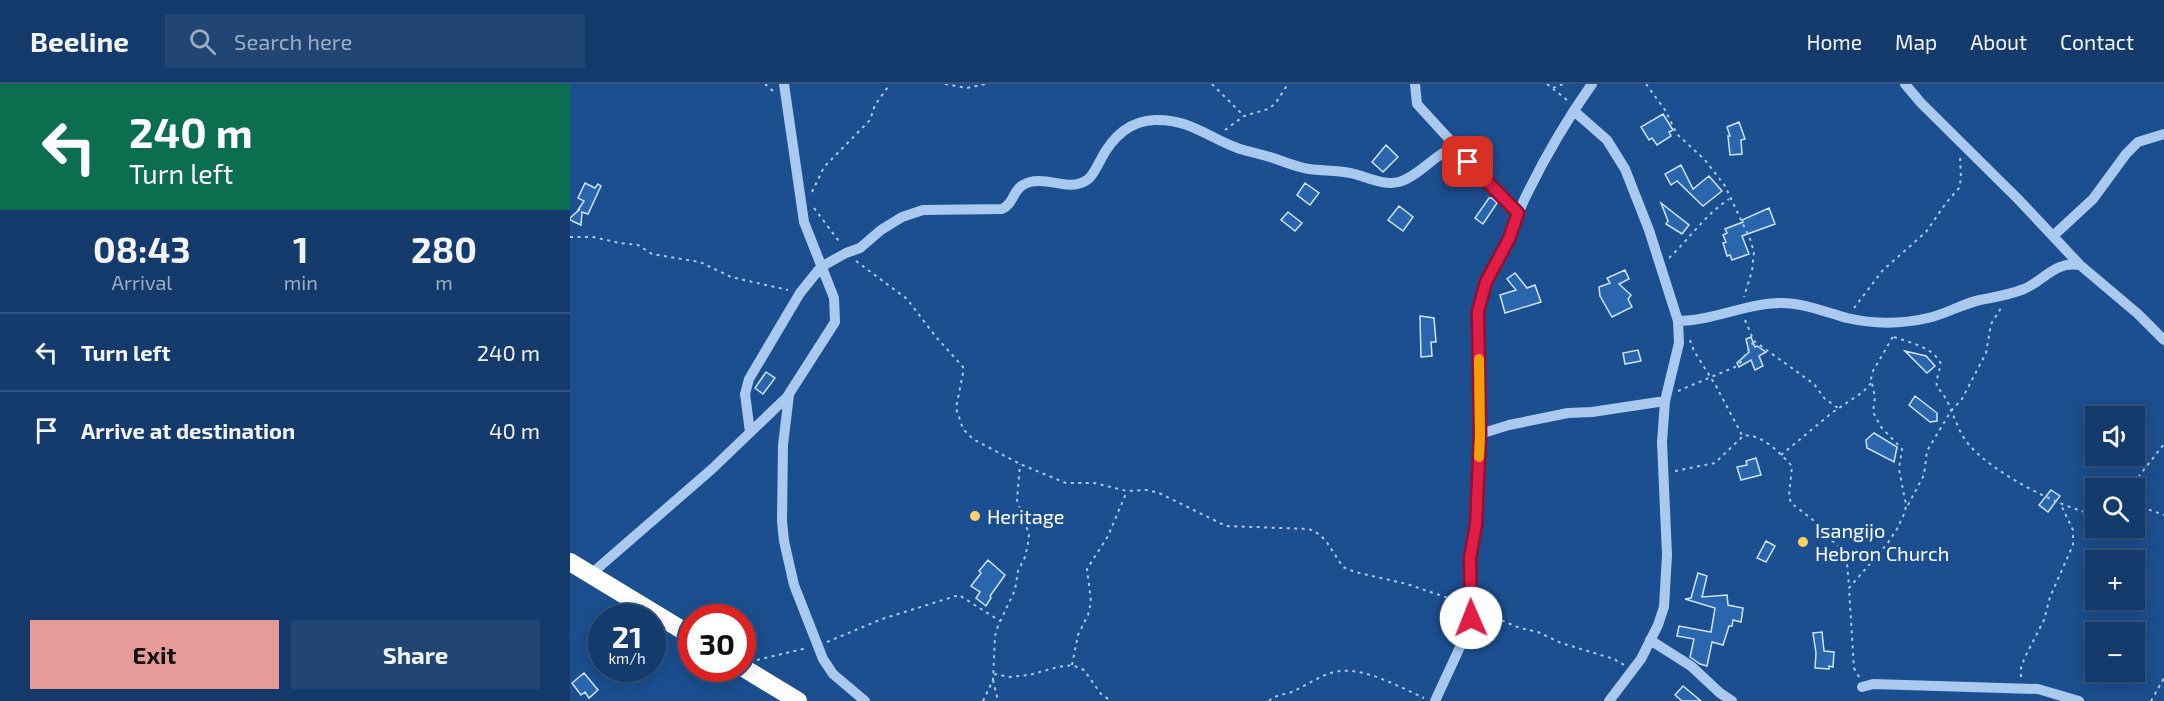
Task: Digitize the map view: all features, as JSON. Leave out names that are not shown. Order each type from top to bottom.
[{"type":"highway","points":[[570,562],[678,627]]},
{"type":"highway","points":[[756,670],[798,701]]},
{"type":"street","points":[[591,574],[712,469],[789,395],[835,322],[834,298],[804,222],[784,84]]},
{"type":"street","points":[[1415,84],[1418,104],[1449,139],[1452,148],[1518,213]]},
{"type":"street","points":[[1435,701],[1467,632],[1471,618],[1470,558],[1476,525],[1480,435],[1478,311],[1486,282],[1509,239],[1518,213],[1542,165],[1592,84]]},
{"type":"street","points":[[1905,84],[2080,265],[2138,314],[2164,340]]},
{"type":"street","points":[[1576,109],[1608,140],[1625,169],[1649,230],[1680,321],[1679,344],[1666,398],[1662,442],[1667,555],[1664,607],[1641,659],[1609,701]]},
{"type":"street","points":[[750,432],[745,394],[749,379],[800,293],[822,267],[860,248],[880,230],[902,217],[923,210],[1002,209],[1010,203],[1019,186],[1028,183],[1046,180],[1066,186],[1076,185],[1088,179],[1116,136],[1123,130],[1138,123],[1155,120],[1188,124],[1238,148],[1311,169],[1328,169],[1392,183],[1409,177],[1452,148]]},
{"type":"street","points":[[2053,236],[2093,199],[2126,154],[2138,142],[2164,134]]},
{"type":"street","points":[[1680,321],[1704,319],[1753,306],[1792,303],[1847,317],[1901,323],[1930,318],[1978,300],[2008,295],[2039,280],[2059,266],[2068,263],[2080,265]]},
{"type":"street","points":[[789,395],[783,445],[782,521],[794,585],[817,645],[833,674],[865,701]]},
{"type":"street","points":[[1480,435],[1509,425],[1568,413],[1592,412],[1666,398]]},
{"type":"street","points":[[1650,640],[1691,666],[1719,693],[1732,701]]},
{"type":"street","points":[[1862,687],[1873,684],[2021,687],[2038,689],[2079,701]]},
{"type":"path","points":[[810,198],[824,167],[870,120],[875,105],[890,84]]},
{"type":"path","points":[[945,84],[967,88],[985,84]]},
{"type":"path","points":[[1212,84],[1244,116]]},
{"type":"path","points":[[1215,137],[1244,116],[1268,109],[1275,104],[1288,84]]},
{"type":"path","points":[[1547,84],[1576,109]]},
{"type":"path","points":[[1553,88],[1563,84]]},
{"type":"path","points":[[1646,84],[1665,110],[1677,134],[1705,160],[1725,186],[1749,239],[1754,252],[1752,272],[1740,309],[1754,341],[1814,384],[1825,399],[1838,408]]},
{"type":"path","points":[[1847,317],[1883,270],[1926,232],[1959,188],[1961,179],[1960,141]]},
{"type":"path","points":[[1661,266],[1694,233],[1704,219],[1730,199]]},
{"type":"path","points":[[811,203],[846,253],[907,299],[963,367],[956,408],[963,429],[973,439],[1020,464],[1066,483],[1094,483],[1127,491],[1147,490],[1159,493],[1226,526],[1309,529],[1326,541],[1343,567],[1407,584],[1470,606],[1484,615],[1538,632],[1561,643],[1614,659],[1632,670]]},
{"type":"path","points":[[570,237],[593,237],[638,244],[652,254],[700,262],[731,277],[800,293]]},
{"type":"path","points":[[1849,588],[1897,530],[1924,475],[1927,451],[1951,411],[1962,399],[1986,354],[1991,324],[2008,295]]},
{"type":"path","points":[[1680,321],[1694,351],[1743,436]]},
{"type":"path","points":[[1901,323],[1873,370],[1871,383],[1875,397],[1873,412],[1881,427],[1902,449],[1899,469],[1906,509]]},
{"type":"path","points":[[1893,336],[1929,350],[1937,356],[1941,364],[1936,386],[1946,399],[1970,446],[1986,460],[2031,489],[2060,503],[2085,511]]},
{"type":"path","points":[[1666,398],[1711,379],[1740,363],[1754,341]]},
{"type":"path","points":[[1781,455],[1838,408],[1863,392],[1871,383]]},
{"type":"path","points":[[1663,473],[1715,463],[1743,436],[1748,435],[1755,437],[1781,455],[1792,466],[1789,496],[1791,502],[1844,551],[1854,638],[1854,668],[1862,687]]},
{"type":"path","points":[[2138,478],[2164,444]]},
{"type":"path","points":[[982,701],[993,680],[995,636],[1015,590],[1018,571],[1025,557],[1028,543],[1029,534],[1017,500],[1020,464]]},
{"type":"path","points":[[1072,665],[1078,635],[1088,615],[1091,602],[1087,568],[1108,536],[1127,491]]},
{"type":"path","points":[[2021,687],[2021,668],[2025,657],[2044,620],[2049,597],[2073,545],[2073,530],[2060,503]]},
{"type":"path","points":[[2145,509],[2164,515]]},
{"type":"path","points":[[756,662],[839,639],[882,619],[962,595],[1000,621]]},
{"type":"path","points":[[994,674],[1010,677],[1029,675],[1058,666],[1072,665],[1084,670],[1101,694],[1110,701]]},
{"type":"path","points":[[1269,701],[1276,696],[1292,692],[1340,671],[1353,671],[1379,679],[1429,701]]},
{"type":"path","points":[[2151,701],[2164,678]]},
{"type":"path","points":[[993,680],[998,701]]},
{"type":"building","points":[[1663,114],[1673,130],[1669,132],[1671,136],[1657,145],[1652,138],[1649,140],[1641,127]]},
{"type":"building","points":[[1739,122],[1745,139],[1741,140],[1742,154],[1730,155],[1728,136],[1730,136],[1727,127]]},
{"type":"building","points":[[1386,145],[1398,157],[1383,172],[1372,162]]},
{"type":"building","points":[[1681,165],[1693,189],[1709,176],[1722,191],[1703,206],[1677,181],[1671,185],[1665,174]]},
{"type":"building","points":[[585,183],[595,188],[598,184],[601,186],[588,214],[582,212],[581,225],[570,218],[579,210],[584,201],[578,198]]},
{"type":"building","points":[[1305,183],[1319,193],[1310,205],[1297,195]]},
{"type":"building","points":[[1489,198],[1497,203],[1483,224],[1475,218]]},
{"type":"building","points":[[1661,203],[1689,225],[1682,234],[1666,224],[1668,221]]},
{"type":"building","points":[[1399,206],[1413,217],[1403,231],[1388,220]]},
{"type":"building","points":[[1769,208],[1775,224],[1742,236],[1749,254],[1732,260],[1730,255],[1727,256],[1723,243],[1726,242],[1723,235],[1727,233],[1725,229]]},
{"type":"building","points":[[1288,212],[1302,223],[1295,231],[1281,220]]},
{"type":"building","points":[[1625,270],[1629,279],[1619,284],[1631,295],[1628,299],[1632,307],[1612,317],[1600,296],[1599,287],[1610,283],[1607,278]]},
{"type":"building","points":[[1515,273],[1527,288],[1535,285],[1541,302],[1505,313],[1500,295],[1516,290],[1507,279]]},
{"type":"building","points":[[1420,316],[1434,318],[1436,342],[1431,342],[1432,356],[1421,357]]},
{"type":"building","points":[[1751,337],[1755,347],[1766,352],[1759,356],[1763,366],[1755,370],[1751,360],[1739,367],[1737,363],[1749,352],[1746,339]]},
{"type":"building","points":[[1638,350],[1641,361],[1625,364],[1623,353]]},
{"type":"building","points":[[1905,351],[1926,356],[1935,366],[1927,373]]},
{"type":"building","points":[[766,372],[775,378],[763,394],[755,388]]},
{"type":"building","points":[[1915,396],[1937,413],[1937,421],[1930,422],[1909,405]]},
{"type":"building","points":[[1874,433],[1897,447],[1894,462],[1867,448],[1866,440]]},
{"type":"building","points":[[1756,458],[1761,475],[1741,480],[1737,467],[1747,465],[1746,461]]},
{"type":"building","points":[[2051,490],[2060,496],[2048,512],[2039,505]]},
{"type":"building","points":[[1766,541],[1775,546],[1766,562],[1757,558]]},
{"type":"building","points":[[988,560],[1005,575],[990,596],[986,606],[976,598],[980,592],[971,586]]},
{"type":"building","points":[[1698,573],[1707,576],[1702,597],[1727,595],[1728,605],[1743,608],[1741,622],[1733,620],[1723,645],[1712,642],[1707,666],[1690,657],[1694,639],[1677,636],[1679,626],[1711,632],[1715,608],[1685,599],[1691,598]]},
{"type":"building","points":[[1822,632],[1824,651],[1834,652],[1833,667],[1829,666],[1829,669],[1815,668],[1816,653],[1813,633]]},
{"type":"building","points":[[584,673],[588,682],[591,682],[598,690],[589,698],[585,692],[581,695],[572,683]]},
{"type":"building","points":[[1683,686],[1701,701],[1682,701],[1675,695]]},
{"type":"slow traffic","points":[[1479,359],[1479,457]]},
{"type":"place","name":"Heritage","points":[[975,516]]},
{"type":"place","name":"Isangijo Hebron Church","points":[[1803,542]]},
{"type":"route","points":[[1468,162],[1518,213],[1509,239],[1486,282],[1478,311],[1480,435],[1476,525],[1470,558],[1471,618]]}]
